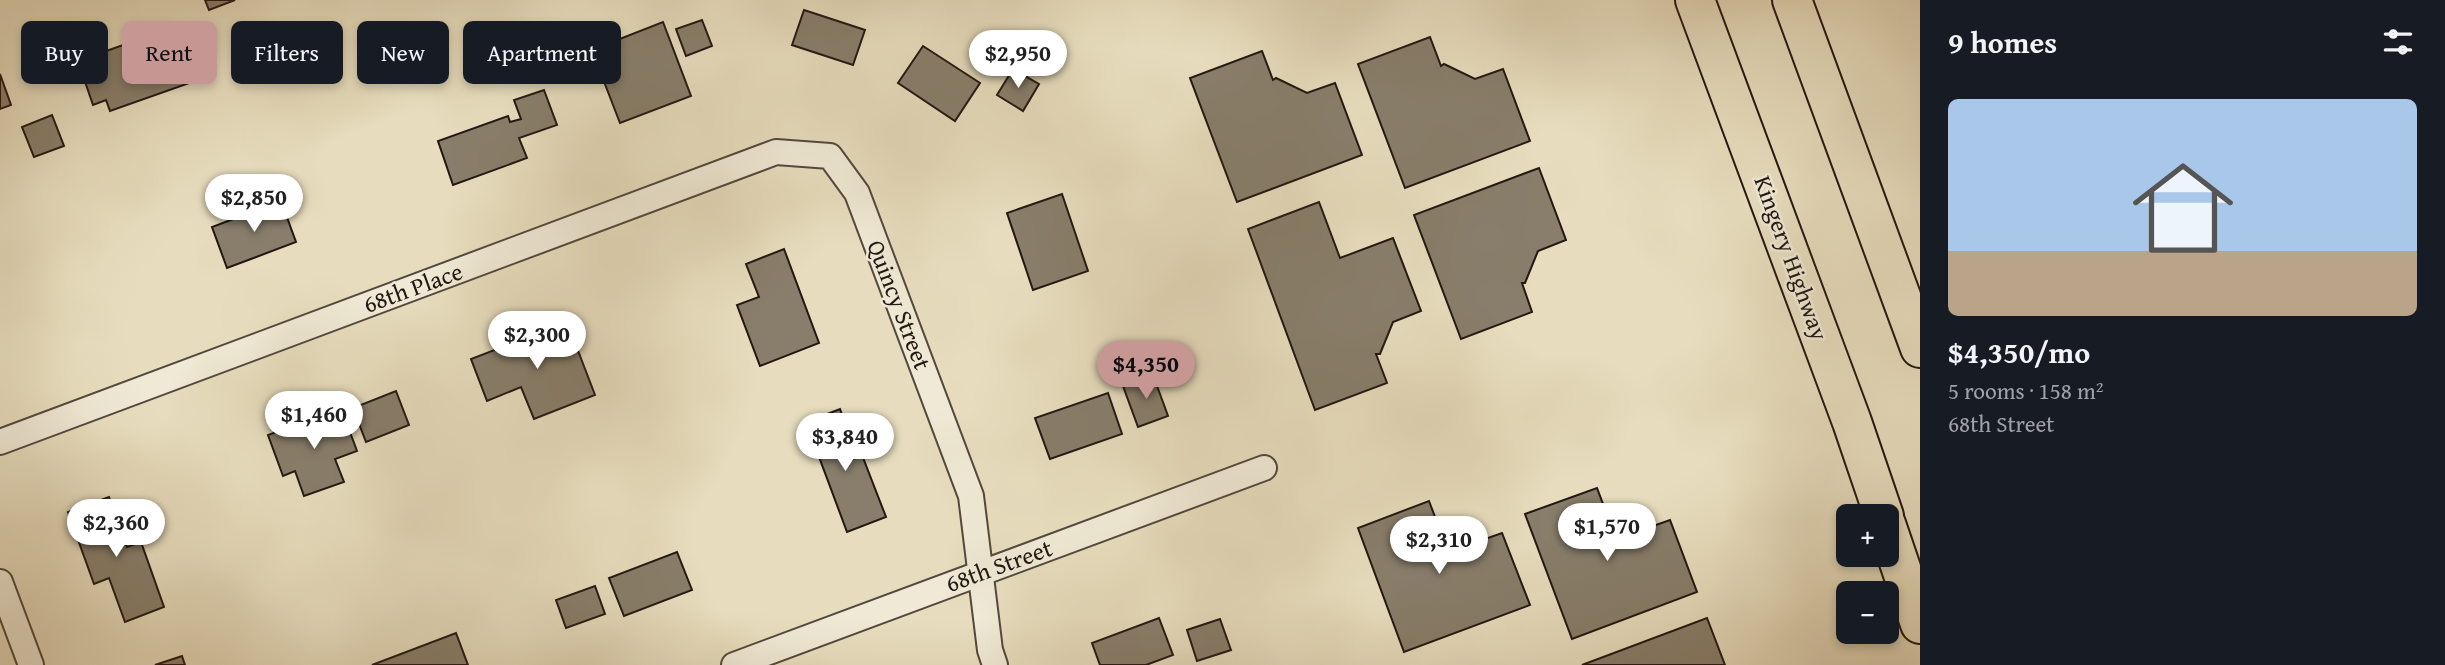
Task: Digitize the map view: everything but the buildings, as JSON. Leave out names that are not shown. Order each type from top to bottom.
[{"type":"highway","name":"Kingery Highway","points":[[1695,0],[1880,504]]},
{"type":"highway","points":[[1792,0],[1920,348]]},
{"type":"highway","points":[[1899,562],[1920,624]]},
{"type":"street","name":"68th Place","points":[[0,442],[776,152],[830,156]]},
{"type":"street","name":"Quincy Street","points":[[830,156],[857,193],[971,496],[990,650],[995,665]]},
{"type":"street","name":"68th Street","points":[[734,665],[1264,468]]},
{"type":"street","points":[[0,582],[31,665]]}]
